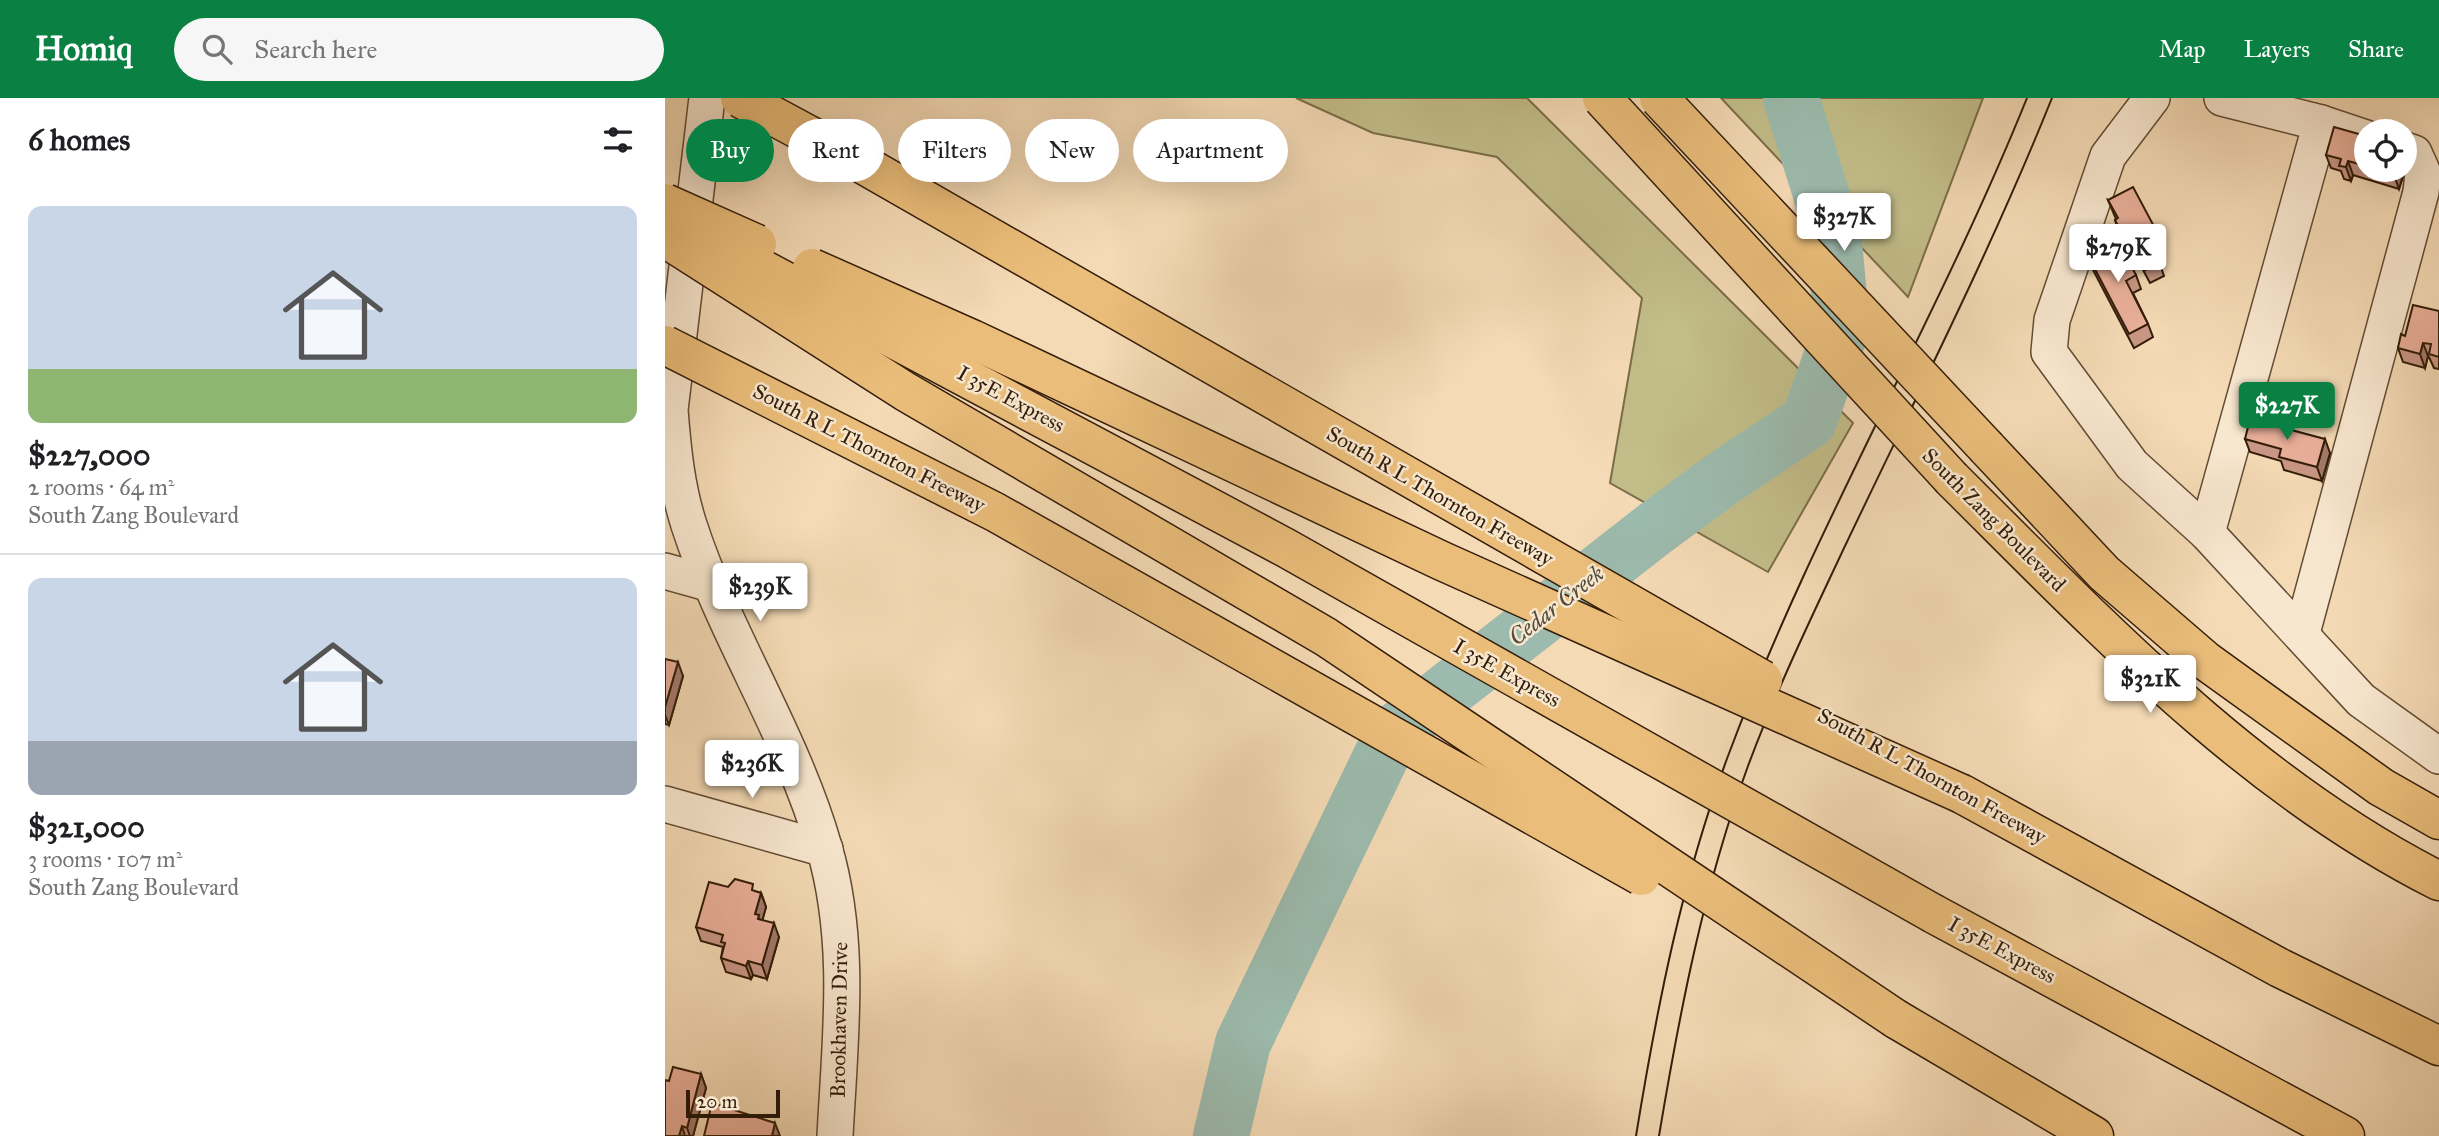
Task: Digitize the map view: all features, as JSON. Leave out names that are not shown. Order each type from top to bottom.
[{"type":"main road","name":"South R L Thornton Freeway","points":[[740,98],[859,162],[1962,794],[2269,962],[2425,1040]]},
{"type":"main road","name":"South Zang Boulevard","points":[[1602,98],[1952,479],[2118,646],[2172,695],[2360,838],[2439,881]]},
{"type":"main road","name":"South Zang Boulevard","points":[[1659,98],[2104,573],[2206,661],[2381,787],[2439,820]]},
{"type":"main road","points":[[665,203],[972,339],[1442,561],[1962,794]]},
{"type":"main road","name":"I 35E Express","points":[[665,217],[1274,542],[1934,914],[2345,1136]]},
{"type":"main road","points":[[665,238],[906,392],[1326,637],[1896,1019]]},
{"type":"main road","name":"South R L Thornton Freeway","points":[[665,345],[995,512],[1896,1019],[2094,1136]]},
{"type":"street","name":"Brookhaven Drive","points":[[707,98],[670,411],[673,455],[689,523],[711,584],[809,798],[825,849],[841,924],[843,981],[835,1136]]},
{"type":"street","points":[[2152,98],[2108,156],[2052,320],[2049,352],[2132,465],[2207,533],[2361,700],[2439,756]]},
{"type":"street","points":[[2222,98],[2354,134]]},
{"type":"street","points":[[2207,533],[2321,123]]},
{"type":"street","points":[[2302,633],[2421,192],[2423,173],[2417,160]]},
{"type":"street","points":[[665,571],[711,584]]},
{"type":"street","points":[[665,804],[825,849]]},
{"type":"shaded area","points":[[1296,98],[1527,98],[1853,423],[1768,572],[1610,483],[1642,298],[1497,157],[1373,133]]},
{"type":"shaded area","points":[[1721,98],[1983,98],[1908,297]]},
{"type":"building","points":[[2334,127],[2354,133],[2354,163],[2348,161],[2346,167],[2339,166],[2341,159],[2326,155]]},
{"type":"building","points":[[2133,187],[2157,232],[2146,238],[2159,262],[2145,270],[2122,227],[2119,228],[2115,220],[2118,218],[2108,200]]},
{"type":"building","points":[[2105,243],[2109,250],[2120,245],[2136,275],[2126,281],[2148,324],[2129,334],[2086,252]]},
{"type":"building","points":[[2413,305],[2439,311],[2439,357],[2429,354],[2431,344],[2423,343],[2420,354],[2398,348],[2401,334],[2405,336]]},
{"type":"building","points":[[2250,419],[2325,439],[2317,467],[2279,457],[2281,449],[2245,439]]},
{"type":"building","points":[[665,659],[678,662],[665,707]]},
{"type":"building","points":[[735,879],[753,884],[752,890],[761,893],[755,914],[759,915],[758,919],[774,923],[762,965],[748,961],[746,966],[721,958],[725,943],[721,942],[723,935],[696,927],[709,882],[728,887]]},
{"type":"building","points":[[673,1067],[701,1074],[687,1128],[682,1126],[679,1136],[665,1136],[665,1080],[669,1081]]},
{"type":"building","points":[[712,1103],[775,1123],[772,1136],[704,1136]]},
{"type":"waterway","name":"Cedar Creek","points":[[1221,1136],[1243,1043],[1392,734],[1653,530],[1722,479],[1809,421],[1842,327],[1833,232],[1791,98]]},
{"type":"tram line","points":[[1636,1136],[1653,1040],[1684,896],[1728,756],[1798,589],[1954,263],[2027,98]]},
{"type":"tram line","points":[[1659,1136],[1706,903],[1732,811],[1748,766],[1794,655],[1978,267],[2052,98]]}]
